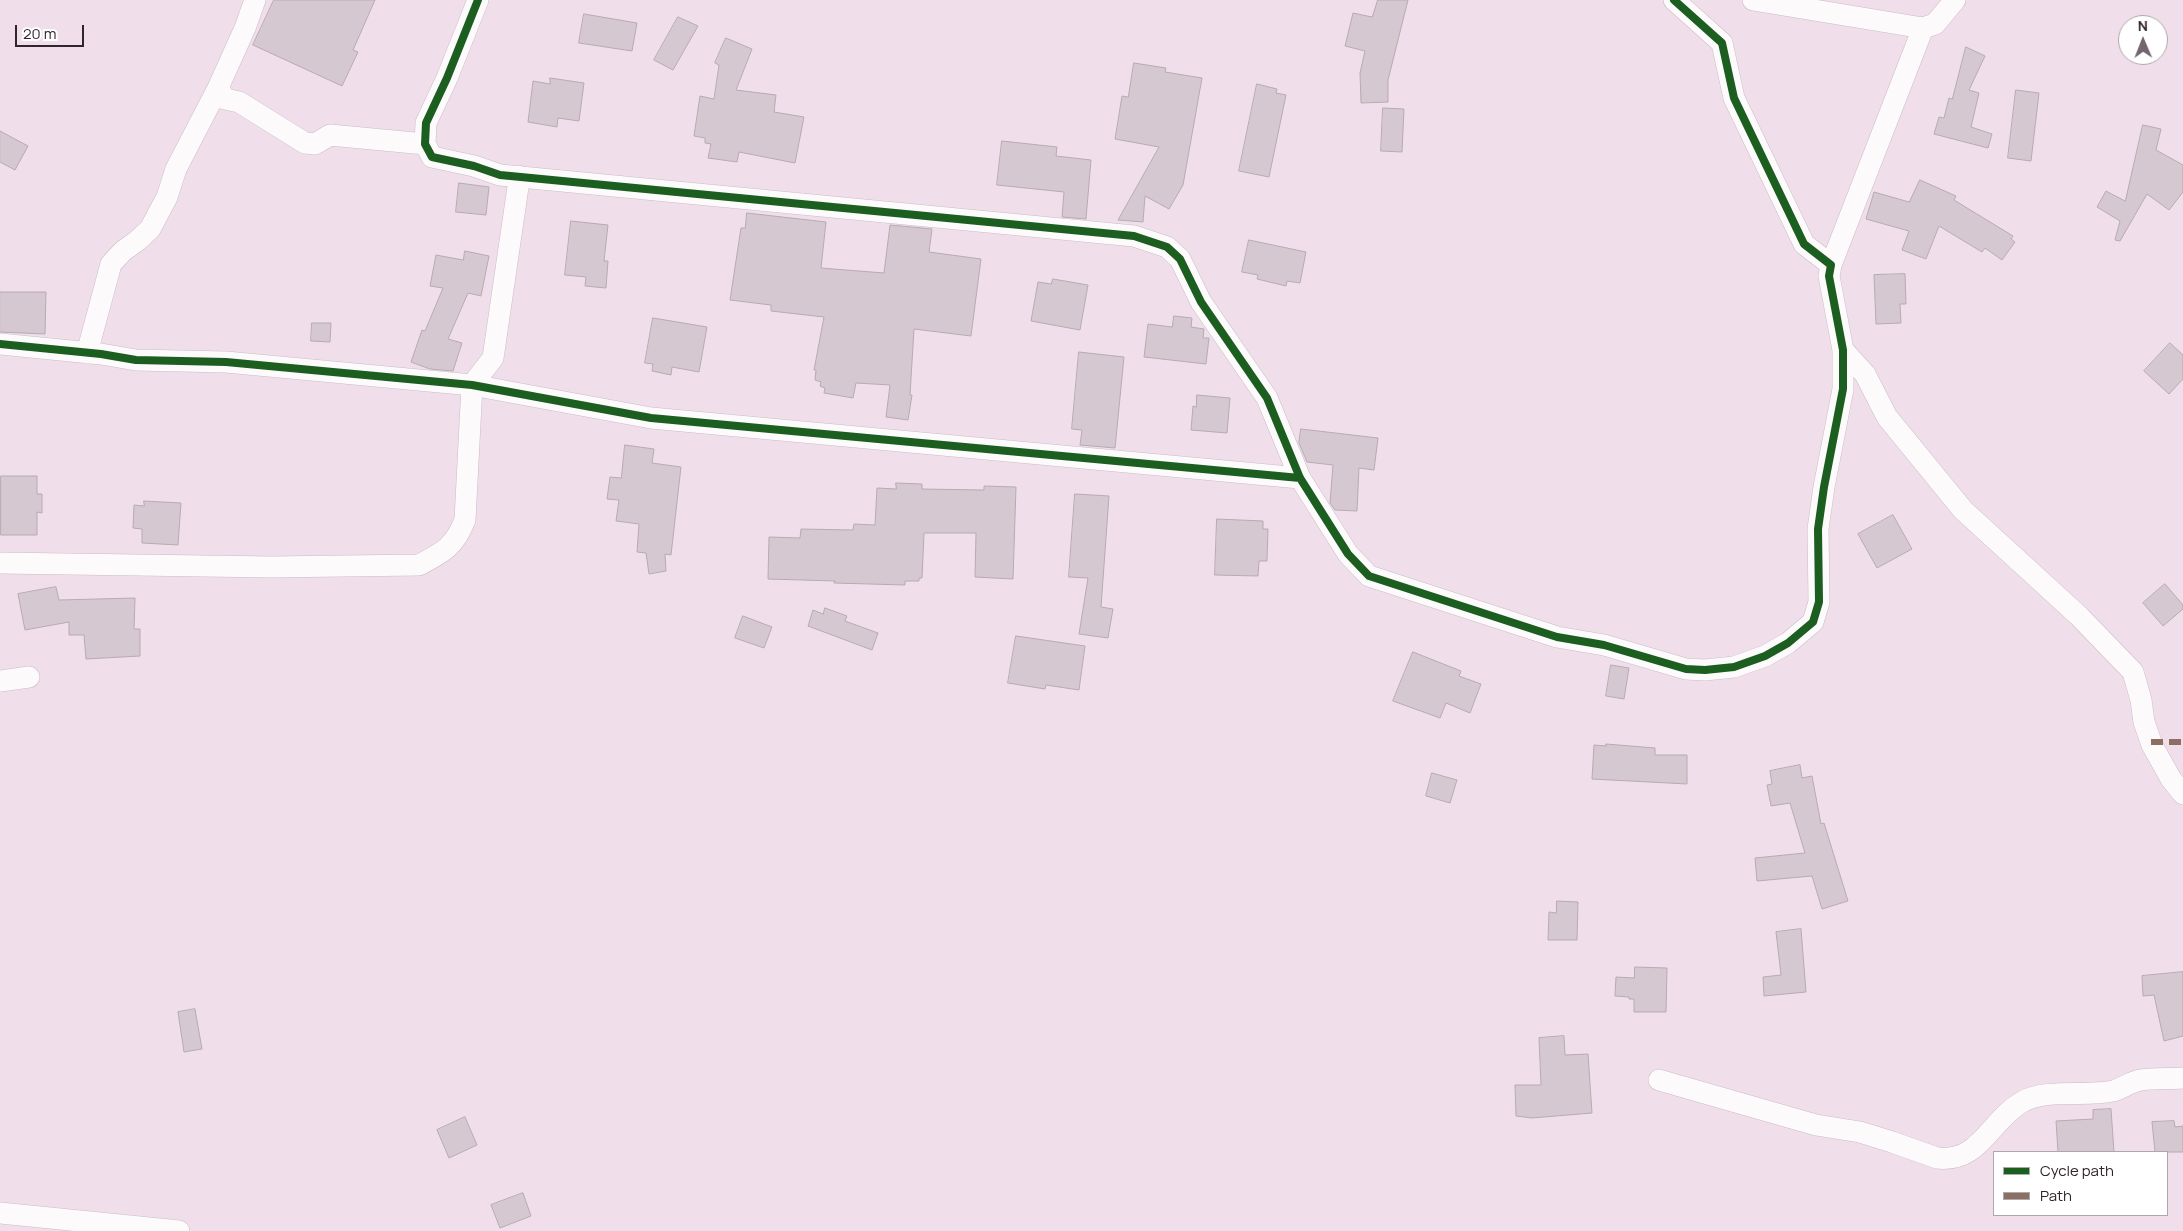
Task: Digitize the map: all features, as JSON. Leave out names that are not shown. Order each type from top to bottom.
[{"type":"street","points":[[86,352],[111,264],[123,251],[138,241],[150,229],[167,197],[176,169],[218,88],[255,0]]},
{"type":"street","points":[[478,0],[447,78],[426,123],[425,144],[432,157],[474,166],[500,175],[1134,236],[1167,247],[1180,259],[1201,302],[1267,398],[1300,478],[1348,554],[1369,576],[1557,637],[1604,645],[1686,668],[1706,670],[1734,667],[1766,656],[1788,643],[1814,622],[1819,602],[1818,529],[1828,462],[1843,389],[1843,350],[1829,276],[1831,265],[1923,28]]},
{"type":"street","points":[[1674,0],[1722,43],[1734,98],[1804,244],[1831,265]]},
{"type":"street","points":[[1752,0],[1923,28],[1935,24],[1955,0]]},
{"type":"street","points":[[218,88],[225,99],[239,102],[305,143],[315,144],[330,135],[425,144]]},
{"type":"street","points":[[0,563],[272,568],[419,564],[440,554],[458,538],[465,520],[472,384],[493,358],[518,176]]},
{"type":"street","points":[[0,344],[86,352],[136,360],[226,362],[472,384],[651,418],[1300,478]]},
{"type":"street","points":[[1843,350],[1865,374],[1887,417],[1963,510],[2079,616],[2128,666],[2138,685],[2144,722],[2152,745],[2171,778],[2183,794]]},
{"type":"street","points":[[0,681],[29,677]]},
{"type":"street","points":[[1659,1080],[1816,1125],[1860,1132],[1937,1158],[1948,1159],[1961,1157],[1974,1148],[2021,1102],[2034,1096],[2114,1091],[2140,1080],[2183,1078]]},
{"type":"street","points":[[0,1213],[180,1231]]},
{"type":"building","points":[[274,0],[375,0],[353,50],[358,52],[342,86],[253,45]]},
{"type":"building","points":[[1378,0],[1408,0],[1388,80],[1388,102],[1361,103],[1360,73],[1365,51],[1345,46],[1353,13],[1372,17]]},
{"type":"building","points":[[584,14],[637,23],[632,51],[579,43]]},
{"type":"building","points":[[678,17],[698,26],[673,70],[654,60]]},
{"type":"building","points":[[726,38],[752,49],[736,90],[776,95],[774,112],[804,117],[795,163],[739,152],[737,162],[708,158],[711,144],[705,143],[705,138],[694,136],[700,96],[714,99],[719,65],[715,63]]},
{"type":"building","points":[[1966,47],[1985,56],[1969,90],[1979,93],[1971,127],[1992,134],[1988,148],[1934,134],[1939,117],[1944,118],[1949,98],[1952,99]]},
{"type":"building","points":[[1134,63],[1166,68],[1165,72],[1202,78],[1183,185],[1169,209],[1145,196],[1143,222],[1118,220],[1159,147],[1115,139],[1122,96],[1128,97]]},
{"type":"building","points":[[550,78],[584,83],[579,121],[558,118],[557,127],[528,122],[533,81],[550,84]]},
{"type":"building","points":[[1257,84],[1277,89],[1276,93],[1286,95],[1269,177],[1239,171]]},
{"type":"building","points":[[2016,90],[2039,93],[2031,161],[2008,158]]},
{"type":"building","points":[[1383,108],[1404,109],[1402,152],[1381,151]]},
{"type":"building","points":[[2143,125],[2161,129],[2156,150],[2183,165],[2183,192],[2169,210],[2147,194],[2120,241],[2115,240],[2120,221],[2097,207],[2106,191],[2125,201]]},
{"type":"building","points":[[0,131],[28,146],[15,170],[0,162]]},
{"type":"building","points":[[1002,141],[1057,147],[1056,156],[1091,160],[1086,219],[1062,217],[1064,192],[997,185]]},
{"type":"building","points":[[1920,180],[1956,196],[1954,200],[2013,236],[2011,239],[2015,242],[2002,260],[1985,248],[1982,252],[1939,226],[1926,259],[1902,250],[1909,231],[1866,219],[1874,192],[1909,202]]},
{"type":"building","points":[[459,183],[489,187],[486,215],[456,212]]},
{"type":"building","points":[[747,213],[826,222],[821,268],[884,273],[890,225],[932,229],[929,252],[981,259],[971,336],[914,329],[910,395],[912,395],[908,420],[886,417],[890,385],[856,383],[853,398],[824,393],[825,388],[820,386],[821,382],[815,380],[816,370],[814,370],[824,317],[771,311],[771,305],[730,300],[741,228],[745,228]]},
{"type":"building","points":[[571,221],[608,225],[604,261],[608,261],[606,288],[585,286],[586,277],[565,275]]},
{"type":"building","points":[[1249,240],[1306,252],[1300,283],[1287,281],[1286,286],[1257,279],[1258,275],[1242,272]]},
{"type":"building","points":[[465,251],[489,256],[481,296],[468,293],[448,339],[462,343],[453,371],[430,369],[411,362],[422,330],[425,331],[443,288],[430,286],[436,255],[463,260]]},
{"type":"building","points":[[1905,274],[1906,304],[1900,304],[1901,323],[1876,324],[1874,275]]},
{"type":"building","points":[[1053,279],[1088,285],[1080,330],[1031,321],[1038,282],[1051,284]]},
{"type":"building","points":[[0,292],[46,292],[45,334],[0,332]]},
{"type":"building","points":[[1174,316],[1192,318],[1191,327],[1204,329],[1203,338],[1209,338],[1206,364],[1144,357],[1148,324],[1172,327]]},
{"type":"building","points":[[653,318],[707,327],[699,372],[672,367],[671,375],[652,371],[653,364],[645,363]]},
{"type":"building","points":[[312,323],[331,323],[330,342],[311,341]]},
{"type":"building","points":[[2170,343],[2183,355],[2183,379],[2169,394],[2144,371]]},
{"type":"building","points":[[1079,352],[1124,357],[1115,448],[1080,445],[1082,430],[1072,429]]},
{"type":"building","points":[[1197,395],[1230,398],[1227,433],[1191,430],[1193,406],[1196,407]]},
{"type":"building","points":[[1301,429],[1378,438],[1374,470],[1359,468],[1357,511],[1335,510],[1330,503],[1333,465],[1307,462],[1299,443]]},
{"type":"building","points":[[625,445],[654,449],[652,463],[681,467],[671,555],[665,554],[666,571],[649,574],[646,553],[637,552],[639,524],[616,521],[619,500],[607,499],[610,477],[621,478]]},
{"type":"building","points":[[1,476],[37,476],[37,494],[42,494],[42,513],[37,512],[37,535],[1,535]]},
{"type":"building","points":[[896,483],[922,484],[922,489],[984,490],[984,486],[1016,487],[1013,579],[975,577],[976,533],[924,533],[922,578],[919,578],[919,581],[905,581],[905,585],[768,579],[769,537],[800,538],[801,529],[853,530],[854,524],[875,525],[877,488],[896,489]]},
{"type":"building","points":[[1075,494],[1109,496],[1101,607],[1113,609],[1108,638],[1079,634],[1088,578],[1069,577]]},
{"type":"building","points":[[144,501],[181,503],[178,545],[142,543],[142,529],[133,528],[134,505],[144,506]]},
{"type":"building","points":[[1893,515],[1912,549],[1877,568],[1858,534]]},
{"type":"building","points":[[1217,519],[1263,521],[1263,529],[1268,529],[1267,561],[1259,561],[1258,576],[1215,575]]},
{"type":"building","points":[[2165,584],[2183,605],[2183,609],[2163,626],[2143,603]]},
{"type":"building","points":[[56,587],[59,600],[135,598],[134,629],[140,629],[140,656],[86,659],[84,635],[69,635],[69,622],[25,630],[18,594]]},
{"type":"building","points":[[825,608],[847,616],[845,621],[878,633],[872,650],[808,626],[813,610],[823,614]]},
{"type":"building","points":[[743,616],[772,627],[764,648],[735,638]]},
{"type":"building","points":[[1016,636],[1085,646],[1079,690],[1046,685],[1045,689],[1008,683]]},
{"type":"building","points":[[1413,652],[1461,671],[1459,676],[1481,684],[1470,713],[1446,703],[1440,718],[1393,701]]},
{"type":"building","points":[[1611,665],[1629,668],[1624,699],[1606,696]]},
{"type":"building","points":[[1606,744],[1655,748],[1655,755],[1687,755],[1687,784],[1592,779],[1594,745],[1606,746]]},
{"type":"building","points":[[1800,765],[1802,778],[1812,776],[1821,824],[1824,823],[1848,901],[1822,909],[1812,876],[1757,881],[1755,858],[1805,853],[1790,803],[1771,806],[1767,785],[1772,784],[1770,771]]},
{"type":"building","points":[[1432,773],[1457,780],[1450,803],[1426,796]]},
{"type":"building","points":[[1557,901],[1578,902],[1577,940],[1548,940],[1549,912],[1556,913]]},
{"type":"building","points":[[1801,929],[1806,992],[1764,996],[1763,977],[1781,975],[1776,932]]},
{"type":"building","points":[[1635,967],[1667,968],[1666,1012],[1634,1012],[1634,999],[1615,996],[1616,977],[1634,978]]},
{"type":"building","points":[[2183,972],[2183,1036],[2164,1041],[2154,995],[2143,996],[2142,976]]},
{"type":"building","points":[[195,1009],[202,1049],[184,1052],[178,1012]]},
{"type":"building","points":[[1564,1036],[1565,1055],[1588,1054],[1592,1113],[1532,1118],[1516,1116],[1515,1085],[1541,1085],[1539,1038]]},
{"type":"building","points":[[2111,1109],[2114,1151],[2058,1151],[2056,1121],[2093,1119],[2093,1110]]},
{"type":"building","points":[[465,1117],[477,1145],[449,1158],[437,1130]]},
{"type":"building","points":[[2174,1121],[2175,1127],[2183,1126],[2183,1152],[2155,1151],[2152,1122]]},
{"type":"building","points":[[523,1193],[531,1216],[500,1228],[491,1205]]},
{"type":"marked path","points":[[2151,742],[2183,742]]},
{"type":"cycle path","points":[[478,0],[447,78],[426,123],[425,144],[432,157],[474,166],[500,175],[1134,236],[1167,247],[1180,259],[1201,302],[1267,398],[1300,478],[1348,554],[1369,576],[1557,637],[1604,645],[1686,669],[1705,670],[1734,667],[1765,656],[1788,643],[1813,622],[1819,602],[1818,529],[1843,389],[1843,350],[1829,276],[1831,265],[1804,244],[1734,98],[1722,43],[1674,0]]},
{"type":"cycle path","points":[[0,344],[101,354],[136,360],[226,362],[472,385],[651,418],[1300,478]]}]
